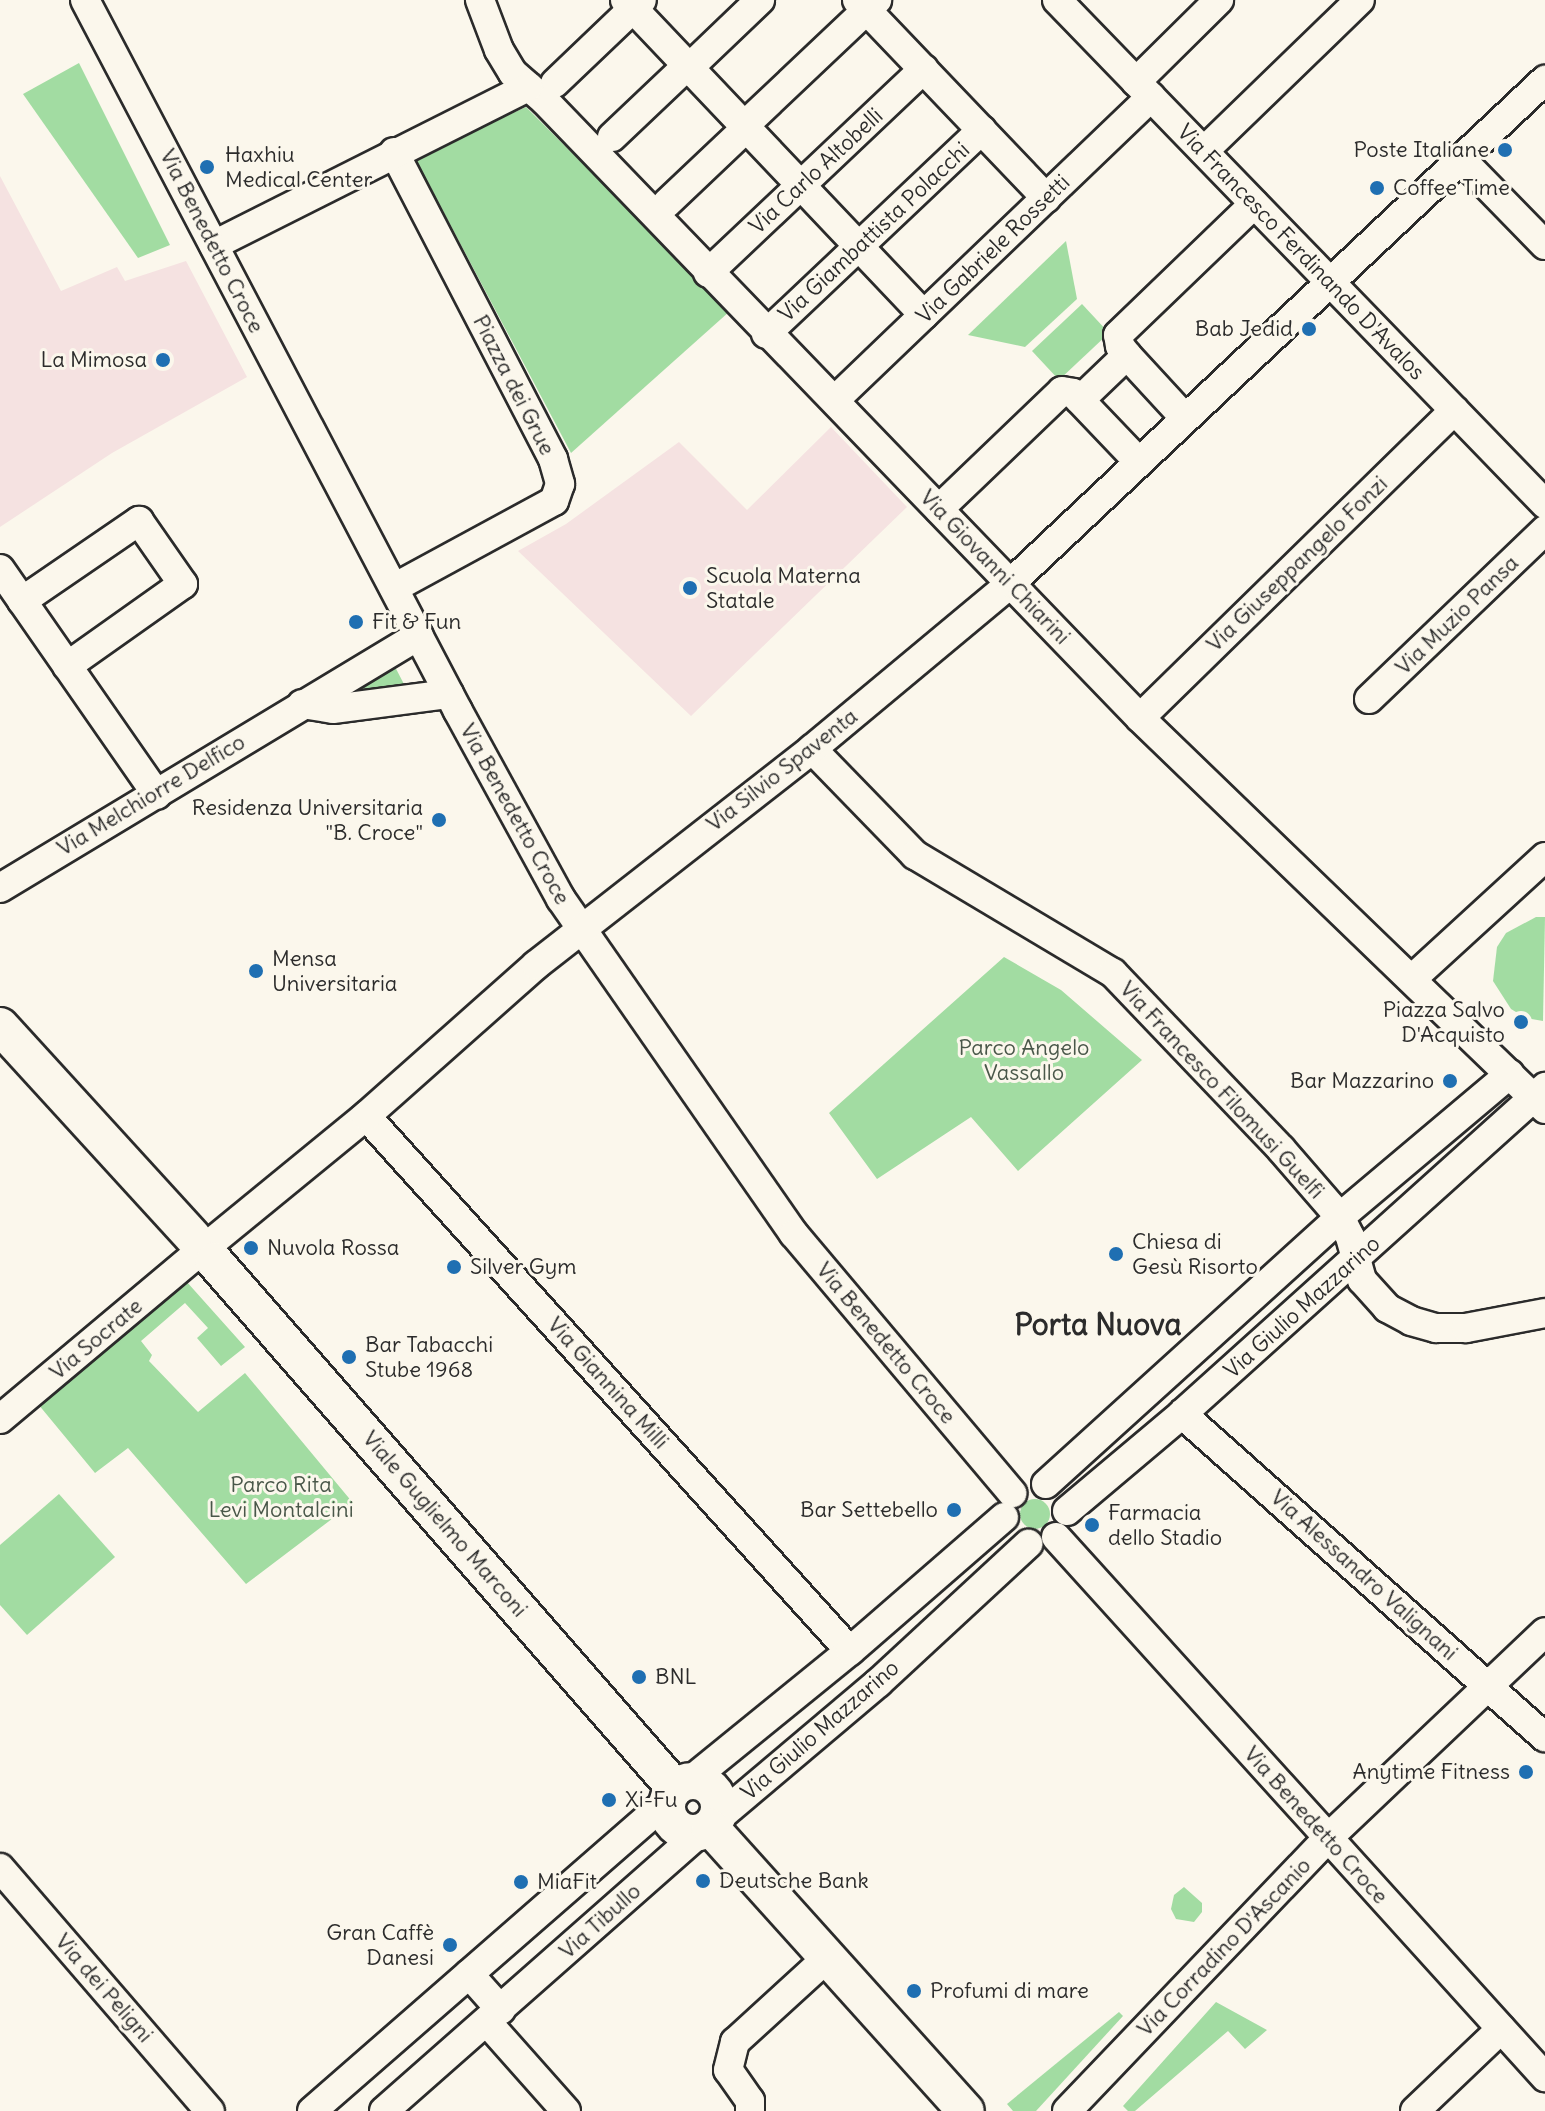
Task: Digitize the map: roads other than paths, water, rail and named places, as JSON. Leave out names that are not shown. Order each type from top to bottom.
[{"type":"main road","name":"Viale Guglielmo Marconi","points":[[0,1026],[204,1249],[678,1790],[705,1783],[715,1792],[720,1805],[709,1826]]},
{"type":"main road","points":[[709,1826],[966,2111]]},
{"type":"street","name":"Via Benedetto Croce","points":[[85,0],[449,694],[581,929],[794,1234],[1008,1505]]},
{"type":"street","name":"Via Benedetto Croce","points":[[107,0],[122,67]]},
{"type":"street","name":"Via Giovanni Chiarini","points":[[480,0],[499,50],[513,73],[541,85],[708,273],[835,400],[1140,718],[1510,1074],[1541,1098]]},
{"type":"street","points":[[612,137],[760,0]]},
{"type":"street","name":"Via Francesco Ferdinando D'Avalos","points":[[1057,0],[1545,504]]},
{"type":"street","name":"Via Gabriele Rossetti","points":[[835,400],[1046,198],[1144,90],[1219,0]]},
{"type":"street","points":[[1204,151],[1360,0]]},
{"type":"street","points":[[214,245],[394,152],[541,85],[633,3],[924,315]]},
{"type":"street","points":[[667,203],[867,3],[924,69],[1046,198]]},
{"type":"street","name":"Via Carlo Altobelli","points":[[708,273],[924,69]]},
{"type":"street","name":"Via Silvio Spaventa","points":[[204,1249],[366,1116],[581,929],[812,749],[1011,583],[1137,460],[1545,80]]},
{"type":"street","name":"Via Giambattista Polacchi","points":[[766,334],[982,130]]},
{"type":"street","name":"Piazza dei Grue","points":[[394,152],[553,459],[560,484],[554,501],[394,588]]},
{"type":"street","points":[[1461,159],[1545,245]]},
{"type":"street","points":[[1184,417],[1127,355],[1120,346],[1118,335],[1254,204]]},
{"type":"street","points":[[1080,400],[1127,355]]},
{"type":"street","points":[[939,509],[1057,394],[1068,391],[1137,460]]},
{"type":"street","name":"Via Giuseppangelo Fonzi","points":[[1140,718],[1454,410]]},
{"type":"street","points":[[22,601],[139,521],[183,584],[67,666]]},
{"type":"street","name":"Via Muzio Pansa","points":[[1369,699],[1545,530]]},
{"type":"street","points":[[0,569],[157,795]]},
{"type":"street","name":"Via Melchiorre Delfico","points":[[0,888],[419,635]]},
{"type":"street","points":[[291,710],[333,709],[449,694]]},
{"type":"street","name":"Via Francesco Filomusi Guelfi","points":[[812,749],[915,855],[1113,973],[1281,1149],[1340,1217],[1367,1289],[1387,1308],[1411,1321],[1436,1328],[1466,1328],[1545,1313]]},
{"type":"street","points":[[1413,978],[1545,857]]},
{"type":"street","name":"Via Giulio Mazzarino","points":[[1046,1484],[1340,1217],[1510,1074]]},
{"type":"street","name":"Via Giulio Mazzarino","points":[[1067,1511],[1182,1414],[1541,1098]]},
{"type":"street","name":"Via Giannina Milli","points":[[366,1116],[850,1651]]},
{"type":"street","name":"Via Socrate","points":[[0,1419],[204,1249]]},
{"type":"street","name":"Via Alessandro Valignani","points":[[1182,1414],[1545,1737]]},
{"type":"street","points":[[1028,1483],[1046,1484],[1061,1495],[1067,1511],[1064,1527],[1056,1537],[1044,1544],[1028,1544],[1012,1534],[1008,1505],[1028,1483]]},
{"type":"street","name":"Via Giulio Mazzarino","points":[[678,1790],[850,1651],[1008,1505]]},
{"type":"street","name":"Via Benedetto Croce","points":[[1056,1537],[1545,2077]]},
{"type":"street","name":"Via Giulio Mazzarino","points":[[709,1826],[878,1683],[1028,1544]]},
{"type":"street","name":"Via Corradino D'Ascanio","points":[[1067,2111],[1328,1838],[1545,1632]]},
{"type":"street","name":"Via Tibullo","points":[[312,2111],[678,1790]]},
{"type":"street","name":"Via Tibullo","points":[[384,2111],[709,1826]]},
{"type":"street","name":"Via dei Peligni","points":[[0,1868],[207,2110]]},
{"type":"street","points":[[750,2111],[750,2101],[728,2070],[735,2042],[827,1958]]},
{"type":"street","points":[[469,1974],[494,2016],[566,2111]]},
{"type":"street","points":[[1415,2111],[1501,2029]]},
{"type":"place","name":"Poste Italiane","points":[[1505,150]]},
{"type":"place","name":"Haxhiu Medical Center","points":[[207,167]]},
{"type":"place","name":"Coffee Time","points":[[1377,188]]},
{"type":"place","name":"Bab Jedid","points":[[1309,329]]},
{"type":"place","name":"La Mimosa","points":[[163,360]]},
{"type":"place","name":"Scuola Materna Statale","points":[[690,588]]},
{"type":"place","name":"Fit & Fun","points":[[356,622]]},
{"type":"place","name":"Residenza Universitaria \"B. Croce\"","points":[[439,820]]},
{"type":"place","name":"Mensa Universitaria","points":[[256,971]]},
{"type":"place","name":"Piazza Salvo D'Acquisto","points":[[1521,1022]]},
{"type":"place","name":"Bar Mazzarino","points":[[1450,1081]]},
{"type":"place","name":"Nuvola Rossa","points":[[251,1248]]},
{"type":"place","name":"Chiesa di Gesù Risorto","points":[[1116,1254]]},
{"type":"place","name":"Silver Gym","points":[[454,1267]]},
{"type":"place","name":"Bar Tabacchi Stube 1968","points":[[349,1357]]},
{"type":"place","name":"Bar Settebello","points":[[954,1510]]},
{"type":"place","name":"Farmacia dello Stadio","points":[[1092,1525]]},
{"type":"place","name":"BNL","points":[[639,1677]]},
{"type":"place","name":"Anytime Fitness","points":[[1526,1772]]},
{"type":"place","name":"Xi-Fu","points":[[609,1800]]},
{"type":"place","name":"Deutsche Bank","points":[[703,1881]]},
{"type":"place","name":"MiaFit","points":[[521,1882]]},
{"type":"place","name":"Gran Caffè Danesi","points":[[450,1945]]},
{"type":"place","name":"Profumi di mare","points":[[914,1991]]},
{"type":"district","name":"Porta Nuova","points":[[1098,1324]]},
{"type":"park label","name":"Parco Angelo Vassallo","points":[[1024,1060]]},
{"type":"park label","name":"Parco Rita Levi Montalcini","points":[[281,1496]]}]
